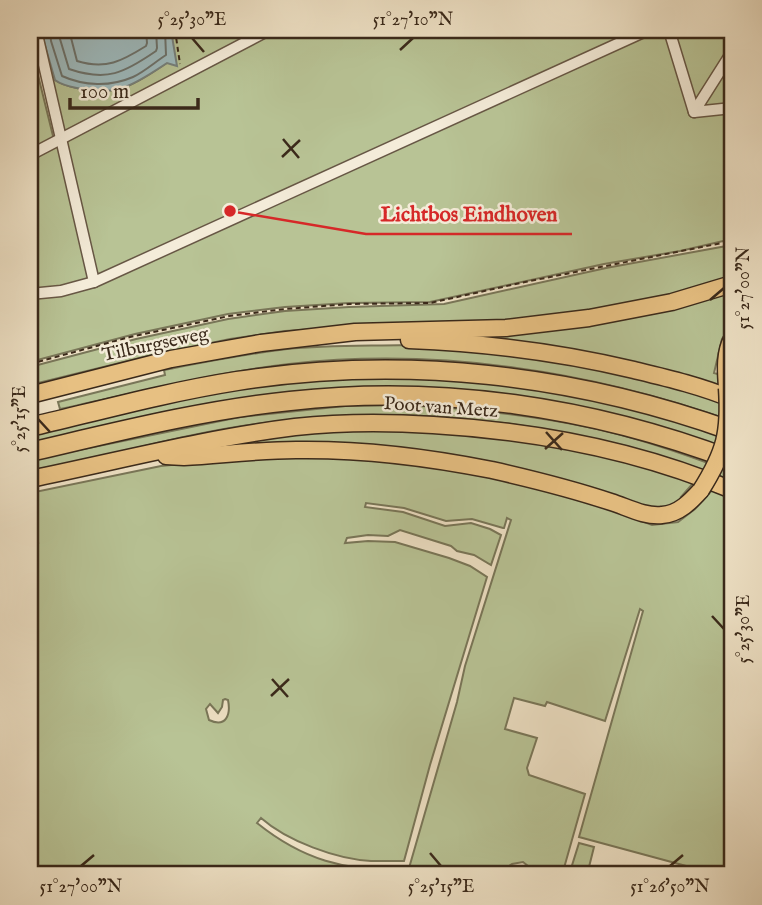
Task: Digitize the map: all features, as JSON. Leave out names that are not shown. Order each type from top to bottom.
[{"type":"highway","points":[[291,340],[355,332],[506,328],[589,318],[673,302],[732,284]]},
{"type":"highway","points":[[30,479],[142,455],[184,457],[295,450],[341,451],[442,460],[535,479],[649,515],[664,515],[689,503],[701,490],[721,453],[728,422],[730,394],[726,365],[732,339]]},
{"type":"highway","points":[[291,340],[406,340],[507,347],[604,363],[730,394]]},
{"type":"highway","name":"Tilburgseweg","points":[[30,395],[171,359],[291,340]]},
{"type":"highway","name":"Poot van Metz","points":[[30,427],[235,381],[290,374],[417,370],[478,373],[598,391],[732,431]]},
{"type":"highway","name":"Poot van Metz","points":[[30,452],[238,408],[291,400],[427,396],[547,409],[615,423],[732,460]]},
{"type":"highway","name":"Poot van Metz","points":[[142,455],[297,427],[415,424],[496,430],[580,443],[679,470],[732,490]]},
{"type":"street","points":[[36,30],[94,282]]},
{"type":"street","points":[[30,155],[269,30]]},
{"type":"street","points":[[30,294],[61,291],[94,282],[648,30]]},
{"type":"street","points":[[669,30],[694,112]]},
{"type":"street","points":[[694,112],[732,52]]},
{"type":"street","points":[[694,112],[732,108]]},
{"type":"path","points":[[175,30],[183,75]]},
{"type":"path","points":[[30,364],[130,337],[229,316],[350,304],[430,303],[732,241]]},
{"type":"green space","points":[[37,30],[43,30],[55,80],[74,88],[106,91],[128,86],[170,63],[155,30],[732,30],[732,239],[430,302],[349,303],[228,314],[135,334],[30,362],[30,297],[62,293],[93,283],[76,211],[89,279],[60,289],[30,291],[30,159],[57,144],[61,147],[59,138],[63,136]]},
{"type":"green space","points":[[30,66],[37,71],[54,140],[30,152]]},
{"type":"green space","points":[[732,245],[732,279],[671,297],[506,323],[285,331],[230,339],[140,358],[30,385],[30,367],[136,339],[228,319],[285,311],[444,304],[606,268]]},
{"type":"green space","points":[[732,289],[732,324],[722,339],[714,373],[732,378],[732,394],[457,336]]},
{"type":"green space","points":[[331,346],[455,347],[603,368],[732,404],[732,421],[679,403],[569,377],[514,367],[401,359],[289,364],[202,378],[60,409],[58,402],[165,375],[164,370],[240,356]]},
{"type":"green space","points":[[453,376],[596,398],[732,438],[732,453],[401,390],[30,445],[30,432],[153,403],[291,380]]},
{"type":"green space","points":[[401,405],[518,415],[606,431],[732,472],[732,481],[640,450],[579,436],[483,421],[387,415],[339,416],[242,426],[162,442],[30,475],[30,460],[240,417],[345,406]]},
{"type":"green space","points":[[340,430],[447,431],[583,450],[695,481],[673,507],[657,510],[443,456],[159,456],[294,434]]},
{"type":"green space","points":[[260,456],[396,460],[487,475],[597,504],[652,525],[678,522],[695,509],[714,488],[732,496],[732,875],[688,875],[690,867],[579,837],[643,611],[640,609],[605,721],[547,702],[545,706],[514,698],[505,729],[537,738],[527,768],[529,775],[585,794],[562,875],[521,875],[528,866],[523,862],[506,868],[505,872],[509,875],[407,875],[465,666],[511,520],[507,518],[503,528],[472,519],[446,521],[404,508],[366,503],[365,507],[403,512],[445,526],[471,523],[501,535],[491,565],[451,546],[400,530],[388,536],[347,538],[345,543],[395,542],[449,558],[470,566],[487,577],[404,861],[371,861],[343,857],[298,841],[261,818],[257,823],[291,846],[326,861],[362,868],[403,870],[401,875],[30,875],[30,551],[38,543],[34,540],[30,543],[30,493],[161,466]],"holes":[[[223,700],[228,700],[229,711],[226,719],[220,722],[209,720],[206,709],[210,704],[218,713]]]},
{"type":"green space","points":[[579,843],[594,847],[587,875],[569,875]]},
{"type":"water","points":[[43,30],[171,30],[177,66],[167,63],[137,82],[117,89],[94,91],[68,86],[55,80]]},
{"type":"place","name":"Lichtbos Eindhoven","points":[[230,211]]}]
